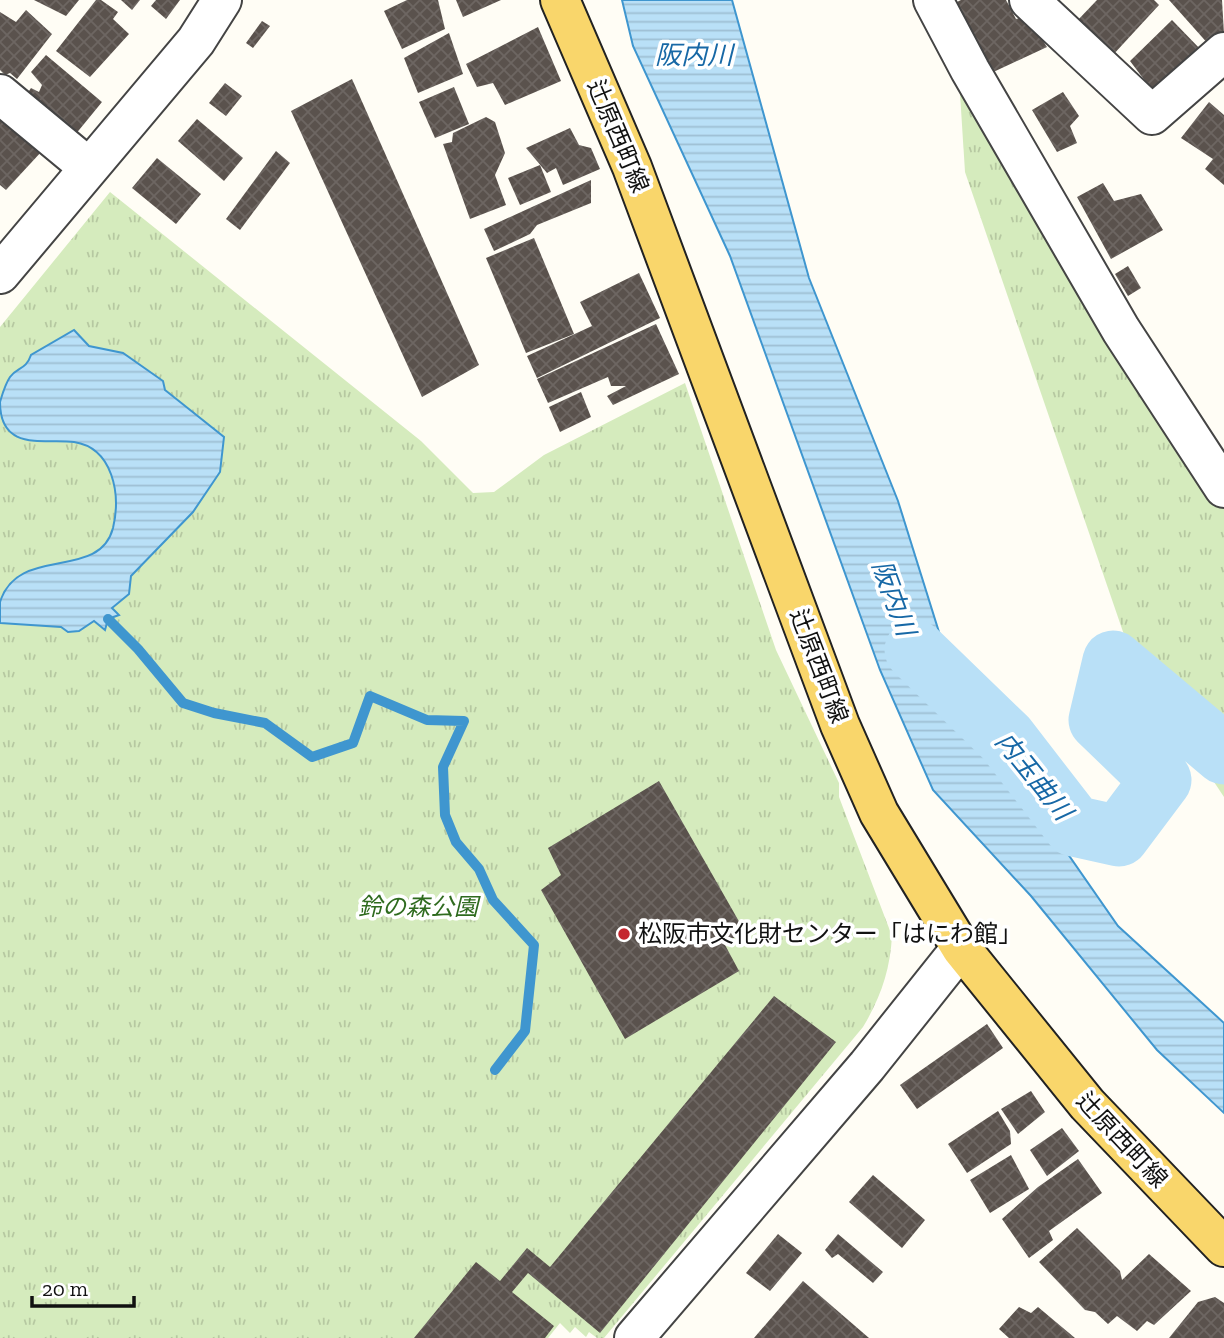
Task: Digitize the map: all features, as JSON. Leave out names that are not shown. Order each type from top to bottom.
[{"type":"main road","name":"辻原西町線","points":[[559,0],[632,167],[840,724],[879,813],[961,948],[1087,1104],[1224,1247]]},
{"type":"street","points":[[0,274],[197,41],[222,0]]},
{"type":"street","points":[[933,0],[970,70],[1121,330],[1224,488]]},
{"type":"street","points":[[1028,0],[1152,115],[1224,52]]},
{"type":"street","points":[[0,94],[88,167]]},
{"type":"street","points":[[634,1338],[867,1066],[961,948]]},
{"type":"green space","points":[[959,78],[1224,505],[1224,797],[1132,658],[965,172]]},
{"type":"green space","name":"鈴の森公園","points":[[110,192],[421,441],[473,493],[494,492],[544,455],[685,383],[776,650],[839,783],[839,797],[892,936],[884,983],[863,1027],[604,1338],[597,1338],[589,1332],[586,1337],[575,1327],[570,1333],[560,1323],[548,1338],[0,1338],[0,327]]},
{"type":"water","name":"阪内川","points":[[622,0],[732,0],[809,278],[898,501],[944,648],[1002,759],[1118,926],[1224,1023],[1224,1113],[1157,1050],[1031,896],[933,790],[880,670],[730,256],[633,46]]},
{"type":"water","points":[[74,330],[89,346],[123,353],[163,381],[165,390],[224,437],[220,472],[193,512],[131,576],[129,594],[112,608],[119,615],[108,619],[105,630],[94,621],[79,631],[68,632],[61,627],[0,623],[0,602],[9,584],[40,567],[92,554],[105,544],[113,528],[116,501],[114,487],[106,463],[98,453],[74,442],[26,440],[8,429],[2,418],[0,402],[10,377],[27,363],[31,355]]},
{"type":"building","points":[[34,0],[79,0],[66,16]]},
{"type":"building","points":[[96,0],[101,0],[118,12],[113,19],[129,34],[90,77],[56,51]]},
{"type":"building","points":[[121,0],[140,0],[132,10]]},
{"type":"building","points":[[156,0],[180,0],[166,19],[151,6]]},
{"type":"building","points":[[407,0],[438,0],[445,29],[402,49],[384,11]]},
{"type":"building","points":[[456,0],[501,0],[463,17]]},
{"type":"building","points":[[1006,0],[1016,19],[1027,16],[1047,47],[989,74],[957,2]]},
{"type":"building","points":[[1097,0],[1154,0],[1159,5],[1112,56],[1076,22]]},
{"type":"building","points":[[1169,0],[1222,0],[1224,34],[1210,46]]},
{"type":"building","points":[[26,10],[52,34],[17,79],[0,70],[0,12],[16,22]]},
{"type":"building","points":[[1172,20],[1204,53],[1188,74],[1175,68],[1152,90],[1130,61]]},
{"type":"building","points":[[262,21],[270,26],[253,48],[246,43]]},
{"type":"building","points":[[538,27],[561,81],[505,105],[493,83],[477,87],[466,64]]},
{"type":"building","points":[[449,33],[463,74],[418,93],[404,58]]},
{"type":"building","points":[[46,55],[102,102],[75,135],[27,94],[31,88],[39,92],[42,85],[31,72]]},
{"type":"building","points":[[352,79],[479,365],[422,397],[291,111]]},
{"type":"building","points":[[225,83],[242,96],[226,116],[209,103]]},
{"type":"building","points":[[454,87],[469,124],[435,138],[419,102]]},
{"type":"building","points":[[1063,92],[1079,116],[1070,126],[1077,143],[1057,152],[1032,110]]},
{"type":"building","points":[[1209,102],[1224,115],[1224,185],[1205,169],[1213,159],[1181,138]]},
{"type":"building","points":[[0,116],[42,151],[6,190],[0,185]]},
{"type":"building","points":[[486,117],[495,122],[505,153],[495,175],[506,205],[470,219],[443,144],[452,142],[453,133]]},
{"type":"building","points":[[197,119],[243,158],[224,181],[178,141]]},
{"type":"building","points":[[570,128],[579,145],[591,148],[600,169],[563,185],[556,168],[547,173],[526,148]]},
{"type":"building","points":[[276,151],[290,163],[240,230],[226,219]]},
{"type":"building","points":[[157,158],[201,194],[176,224],[132,188]]},
{"type":"building","points":[[540,165],[551,192],[520,205],[508,178]]},
{"type":"building","points":[[591,180],[591,203],[537,225],[530,234],[494,251],[484,229]]},
{"type":"building","points":[[1103,183],[1114,201],[1141,194],[1163,230],[1111,259],[1077,197]]},
{"type":"building","points":[[534,238],[574,334],[526,353],[486,258]]},
{"type":"building","points":[[1128,266],[1141,288],[1128,296],[1115,274]]},
{"type":"building","points":[[639,273],[660,318],[537,378],[527,356],[592,326],[580,302]]},
{"type":"building","points":[[656,324],[679,374],[613,405],[607,396],[626,386],[611,386],[608,377],[548,403],[537,379]]},
{"type":"building","points":[[581,392],[591,417],[560,432],[549,407]]},
{"type":"building","points":[[659,781],[745,932],[724,943],[739,971],[625,1039],[541,890],[561,875],[548,848]]},
{"type":"building","points":[[774,996],[836,1042],[600,1333],[528,1273],[512,1292],[554,1326],[545,1338],[414,1338],[476,1262],[500,1281],[527,1248],[550,1267]]},
{"type":"building","points":[[987,1024],[1003,1048],[917,1109],[900,1085]]},
{"type":"building","points":[[1031,1091],[1045,1112],[1018,1134],[1001,1109]]},
{"type":"building","points":[[998,1111],[1010,1131],[1011,1144],[967,1173],[948,1144]]},
{"type":"building","points":[[1062,1128],[1079,1151],[1047,1176],[1030,1150]]},
{"type":"building","points":[[1011,1155],[1029,1189],[990,1213],[970,1180]]},
{"type":"building","points":[[1078,1159],[1102,1193],[1049,1231],[1053,1240],[1029,1258],[1002,1219],[1038,1187]]},
{"type":"building","points":[[873,1175],[925,1220],[902,1248],[849,1202]]},
{"type":"building","points":[[1077,1228],[1120,1271],[1122,1280],[1149,1254],[1191,1291],[1154,1325],[1147,1321],[1137,1331],[1117,1316],[1108,1324],[1095,1312],[1085,1310],[1039,1262]]},
{"type":"building","points":[[778,1234],[802,1253],[770,1291],[746,1273]]},
{"type":"building","points":[[838,1234],[883,1272],[873,1283],[838,1254],[832,1258],[825,1250]]},
{"type":"building","points":[[803,1281],[869,1338],[754,1338]]},
{"type":"building","points":[[1215,1297],[1224,1303],[1224,1338],[1169,1338],[1198,1302]]},
{"type":"building","points":[[1019,1307],[1031,1313],[1038,1307],[1075,1338],[1009,1338],[999,1329]]},
{"type":"waterway","points":[[108,619],[138,649],[183,703],[214,713],[265,723],[312,757],[353,743],[370,696],[427,720],[464,721],[443,767],[445,815],[456,842],[479,869],[493,900],[534,945],[525,1031],[495,1070]]},
{"type":"waterway","name":"内玉曲川","points":[[915,650],[1006,738],[1074,826],[1119,836],[1161,780],[1099,720],[1113,661],[1224,754]]},
{"type":"place","name":"松阪市文化財センター「はにわ館」","points":[[624,934]]}]
